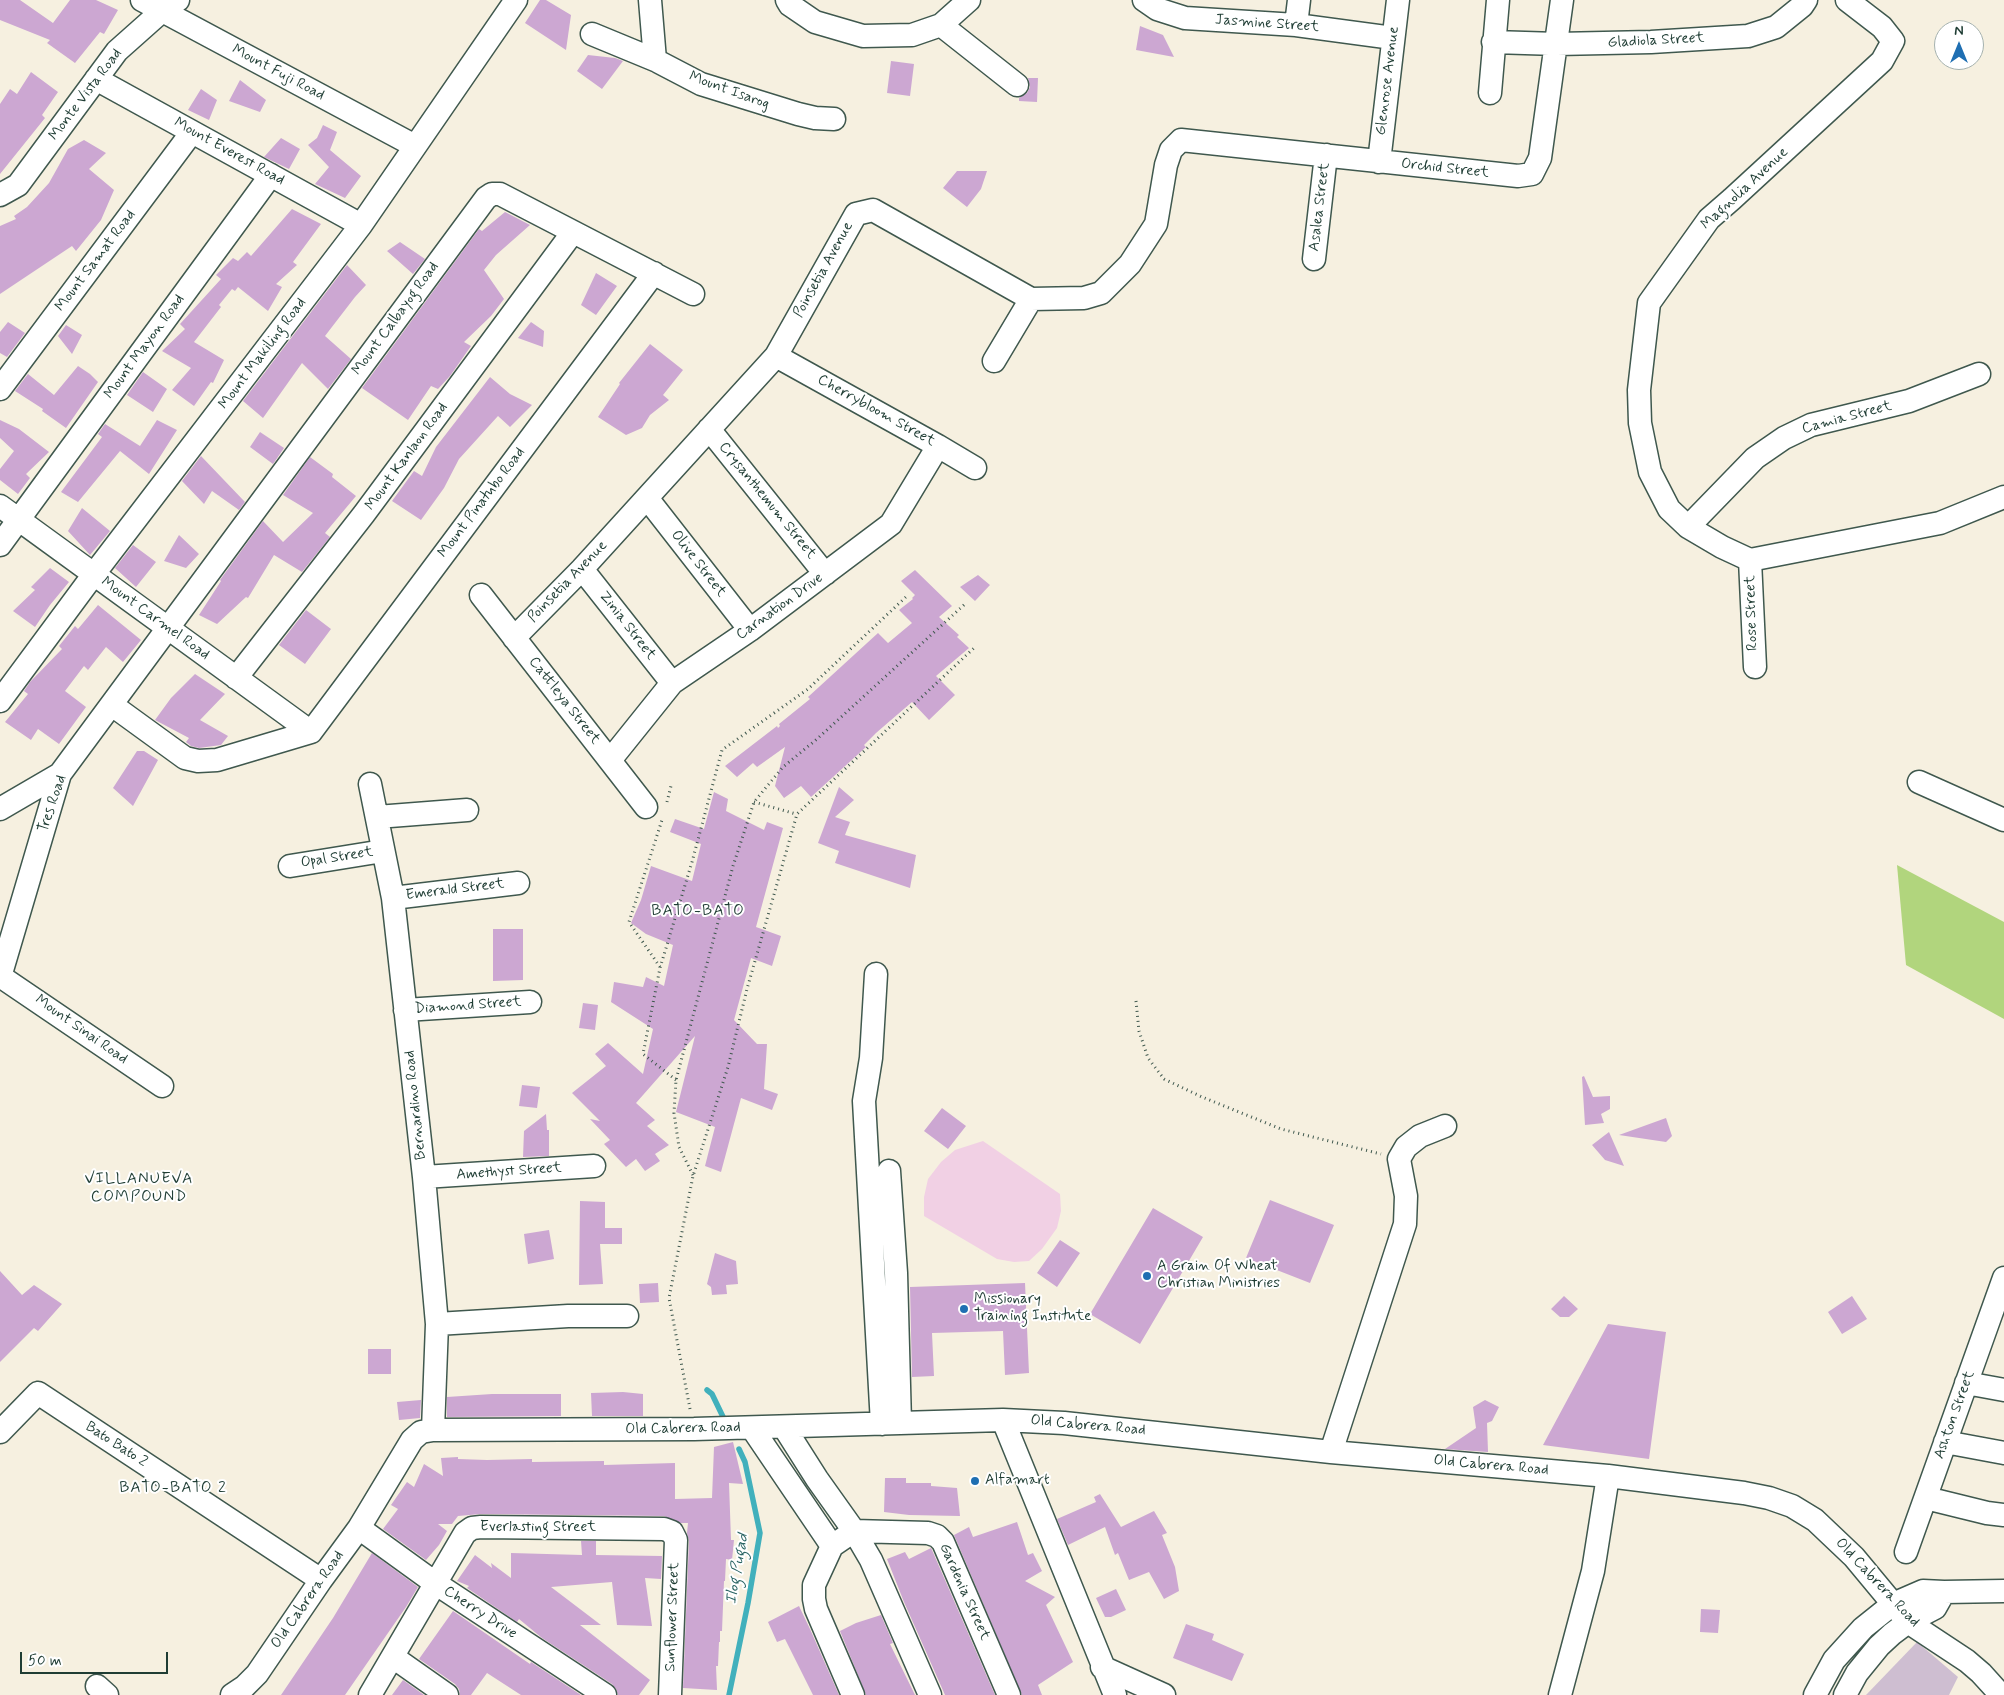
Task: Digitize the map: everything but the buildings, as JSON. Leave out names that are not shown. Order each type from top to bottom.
[{"type":"street","name":"Mount Fuji Road","points":[[142,0],[170,5],[415,146]]},
{"type":"street","name":"Mount Makiling Road","points":[[0,701],[94,574],[361,225],[516,0]]},
{"type":"street","points":[[650,0],[656,60]]},
{"type":"street","points":[[787,0],[790,5],[815,22],[864,36],[912,35],[940,25],[969,0]]},
{"type":"street","name":"Jasmine Street","points":[[1144,0],[1157,9],[1185,18],[1214,10],[1296,25],[1394,38]]},
{"type":"street","points":[[1296,25],[1299,0]]},
{"type":"street","name":"Glenrose Avenue","points":[[1379,162],[1398,0]]},
{"type":"street","points":[[1490,92],[1498,0]]},
{"type":"street","name":"Orchid Street","points":[[1181,140],[1518,176],[1532,174],[1540,158],[1562,0]]},
{"type":"street","name":"Gladiola Street","points":[[1494,42],[1557,44],[1651,42],[1748,36],[1776,27],[1802,6],[1806,0]]},
{"type":"street","name":"Magnolia Avenue","points":[[1750,560],[1722,547],[1688,527],[1669,509],[1650,472],[1640,423],[1639,390],[1649,303],[1709,219],[1882,61],[1893,42],[1882,27],[1847,0]]},
{"type":"street","name":"Monte Vista Road","points":[[0,195],[18,185],[117,51],[170,5]]},
{"type":"street","points":[[940,25],[1017,85]]},
{"type":"street","name":"Mount Isarog","points":[[592,34],[656,60],[701,84],[806,116],[834,119]]},
{"type":"street","name":"Mount Everest Road","points":[[96,79],[361,225]]},
{"type":"street","name":"Mount Samat Road","points":[[0,390],[192,132]]},
{"type":"street","name":"Poinsetia Avenue","points":[[514,638],[582,569],[776,356],[856,214],[873,210],[1031,298],[1084,298],[1101,293],[1130,264],[1156,224],[1166,165],[1171,150],[1181,140]]},
{"type":"street","name":"Asalea Street","points":[[1314,259],[1326,155]]},
{"type":"street","name":"Mount Mayon Road","points":[[0,545],[271,175]]},
{"type":"street","name":"Mount Calbayog Road","points":[[168,628],[486,198],[492,194],[500,194],[693,294]]},
{"type":"street","name":"Mount Kanlaon Road","points":[[236,678],[364,514],[573,232]]},
{"type":"street","name":"Mount Pinatubo Road","points":[[311,732],[654,273]]},
{"type":"street","points":[[994,361],[1031,298]]},
{"type":"street","name":"Cherrybloom Street","points":[[776,356],[975,468]]},
{"type":"street","name":"Camia Street","points":[[1688,527],[1755,458],[1784,438],[1811,425],[1909,401],[1979,374]]},
{"type":"street","name":"Crysanthemum Street","points":[[709,429],[825,574]]},
{"type":"street","name":"Carnation Drive","points":[[610,759],[672,684],[750,630],[891,524],[938,446]]},
{"type":"street","points":[[1750,560],[1940,523],[2004,497]]},
{"type":"street","name":"Olive Street","points":[[646,498],[750,630]]},
{"type":"street","name":"Mount Carmel Road","points":[[0,506],[311,732]]},
{"type":"street","name":"Rose Street","points":[[1750,560],[1755,667]]},
{"type":"street","name":"Zinia Street","points":[[582,569],[672,684]]},
{"type":"street","name":"Cattleya Street","points":[[481,596],[610,759],[659,808]]},
{"type":"street","name":"Tres Road","points":[[0,976],[60,774],[168,628]]},
{"type":"street","points":[[112,705],[185,758],[198,761],[217,760],[311,732]]},
{"type":"street","points":[[0,810],[60,774]]},
{"type":"street","points":[[1919,782],[2004,820]]},
{"type":"street","name":"Bernardino Road","points":[[370,784],[393,898],[424,1177],[437,1324],[434,1430]]},
{"type":"street","points":[[377,817],[467,810]]},
{"type":"street","name":"Opal Street","points":[[290,866],[383,850]]},
{"type":"street","name":"Emerald Street","points":[[393,898],[518,883]]},
{"type":"street","points":[[876,974],[871,1058],[864,1101],[891,1423]]},
{"type":"street","name":"Mount Sinai Road","points":[[0,976],[162,1086]]},
{"type":"street","name":"Diamond Street","points":[[405,1010],[530,1002]]},
{"type":"street","points":[[1331,1452],[1405,1224],[1406,1196],[1398,1159],[1406,1147],[1420,1136],[1445,1126]]},
{"type":"street","name":"Amethyst Street","points":[[424,1177],[594,1166]]},
{"type":"street","points":[[889,1171],[896,1273],[891,1423]]},
{"type":"street","name":"Ashton Street","points":[[1906,1552],[1966,1383],[1995,1330],[2004,1278]]},
{"type":"street","points":[[437,1324],[568,1316],[627,1316]]},
{"type":"street","points":[[1966,1383],[2004,1390]]},
{"type":"street","name":"Bato Bato 2","points":[[0,1432],[38,1393],[321,1580]]},
{"type":"street","points":[[1003,1420],[1114,1695]]},
{"type":"street","name":"Old Cabrera Road","points":[[232,1695],[244,1687],[257,1674],[359,1528],[412,1440],[421,1432],[434,1430],[752,1428],[1003,1420],[1064,1422],[1331,1452],[1608,1476],[1744,1492],[1792,1506],[1815,1520],[1835,1537],[1908,1622],[1967,1661],[2001,1695]]},
{"type":"street","points":[[784,1427],[817,1479],[854,1531],[871,1560],[930,1695]]},
{"type":"street","points":[[752,1428],[832,1546]]},
{"type":"street","points":[[1946,1442],[2004,1453]]},
{"type":"street","points":[[1560,1695],[1592,1571],[1608,1476]]},
{"type":"street","points":[[1926,1498],[1986,1513],[2004,1515]]},
{"type":"street","name":"Cherry Drive","points":[[359,1528],[435,1583],[605,1695]]},
{"type":"street","name":"Everlasting Street","points":[[370,1695],[465,1533],[472,1528],[664,1529],[672,1532],[676,1540]]},
{"type":"street","points":[[854,1531],[832,1546],[814,1585],[816,1609],[854,1695]]},
{"type":"street","name":"Gardenia Street","points":[[854,1531],[928,1533],[937,1536],[943,1542],[1009,1695]]},
{"type":"street","name":"Sunflower Street","points":[[670,1695],[676,1540]]},
{"type":"street","points":[[1815,1695],[1834,1660],[1863,1628],[1893,1604],[1923,1591],[2004,1591]]},
{"type":"street","points":[[1845,1695],[1857,1673],[1879,1646],[1908,1622],[1935,1608],[1944,1592]]},
{"type":"street","points":[[393,1657],[447,1695]]},
{"type":"street","points":[[1102,1667],[1164,1695]]},
{"type":"path","points":[[676,1080],[643,1054],[660,968],[692,862],[722,750],[808,689],[908,595]]},
{"type":"path","points":[[693,1176],[679,1147],[674,1113],[676,1080],[733,866],[754,802],[783,766],[817,739],[965,604]]},
{"type":"path","points":[[694,1429],[669,1298],[693,1176],[728,1067],[746,988],[796,814],[974,648]]},
{"type":"path","points":[[660,968],[629,922],[652,856],[659,808],[671,786]]},
{"type":"path","points":[[754,802],[796,814]]},
{"type":"path","points":[[1136,1001],[1139,1031],[1148,1058],[1164,1079],[1202,1097],[1281,1128],[1398,1159]]},
{"type":"shaded area","points":[[983,1141],[1060,1194],[1061,1211],[1057,1228],[1042,1249],[1029,1261],[1014,1262],[997,1259],[924,1216],[924,1197],[928,1179],[941,1162],[955,1150]]},
{"type":"shaded area","points":[[1917,1642],[1958,1677],[1949,1695],[1866,1695]]},
{"type":"green space","points":[[1897,865],[2004,922],[2004,1019],[1906,965]]},
{"type":"waterway","name":"Ilog Pugad","points":[[707,1390],[712,1394],[725,1421]]},
{"type":"waterway","name":"Ilog Pugad","points":[[729,1695],[760,1533],[745,1462],[739,1449]]},
{"type":"place","name":"A Grain Of Wheat Christian Ministries","points":[[1147,1276]]},
{"type":"place","name":"Missionary Training Institute","points":[[964,1309]]},
{"type":"place","name":"Alfamart","points":[[975,1481]]},
{"type":"district","name":"BATO-BATO","points":[[698,912]]},
{"type":"district","name":"VILLANUEVA COMPOUND","points":[[139,1189]]},
{"type":"district","name":"BATO-BATO 2","points":[[173,1489]]}]
